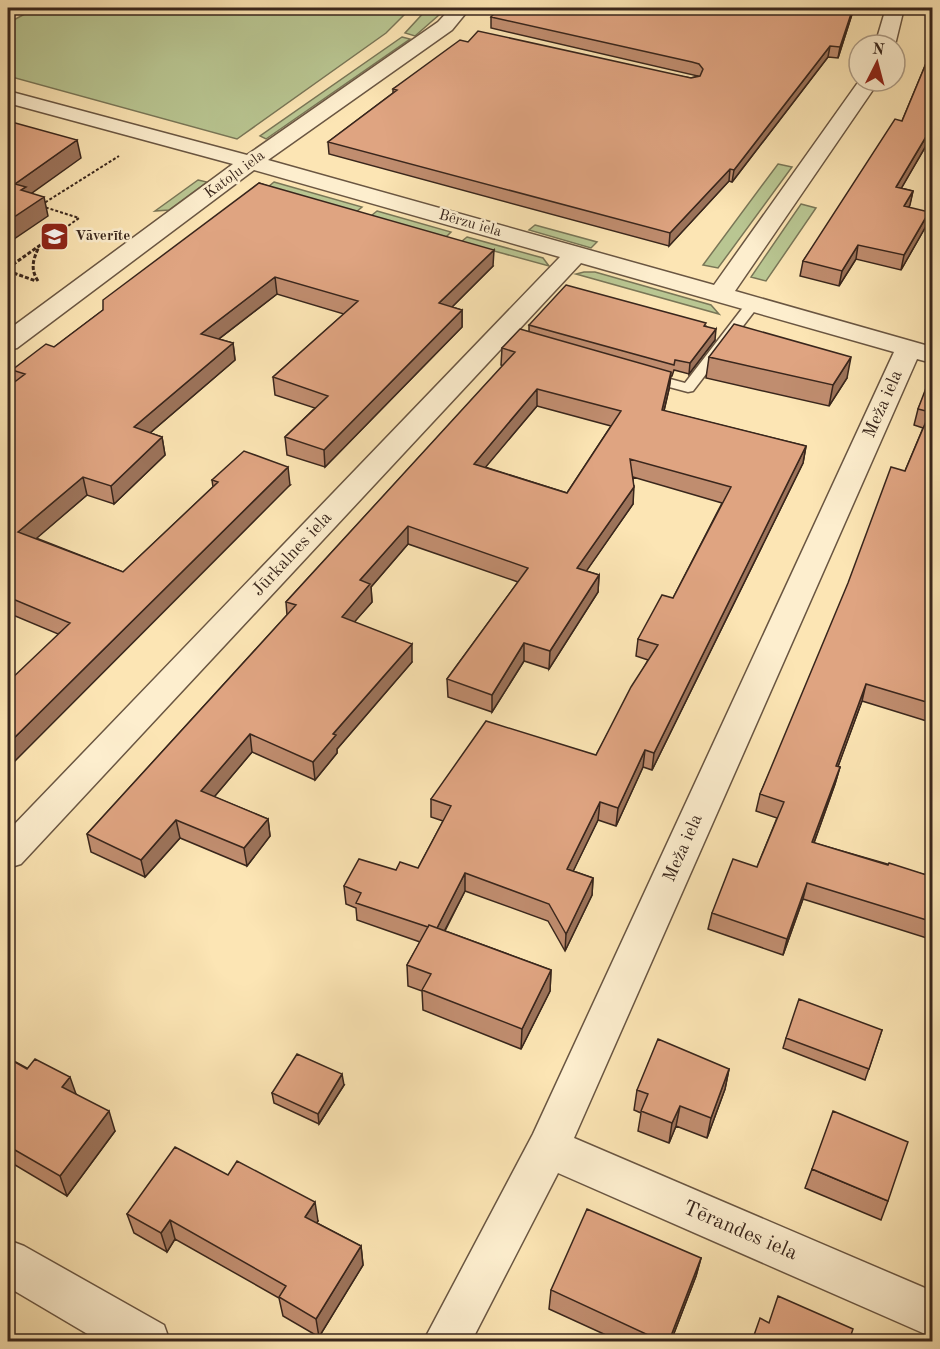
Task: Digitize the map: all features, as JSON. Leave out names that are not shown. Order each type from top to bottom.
[{"type":"street","name":"Katoļu iela","points":[[8,342],[251,162],[445,26],[461,8]]},
{"type":"street","points":[[888,33],[895,8]]},
{"type":"street","points":[[445,26],[468,31]]},
{"type":"street","points":[[720,295],[861,93]]},
{"type":"street","name":"Bērzu iela","points":[[8,97],[251,162],[921,351]]},
{"type":"street","name":"Jūrkalnes iela","points":[[8,854],[506,336],[553,286],[576,254]]},
{"type":"street","name":"Meža iela","points":[[446,1341],[548,1148],[921,351]]},
{"type":"street","name":"Tērandes iela","points":[[548,1148],[933,1314]]},
{"type":"street","points":[[8,1262],[147,1341]]},
{"type":"lane","points":[[633,372],[687,388],[724,332],[753,304]]},
{"type":"path","points":[[85,8],[93,8]]},
{"type":"path","points":[[8,270],[80,218],[41,206],[128,151]]},
{"type":"path","points":[[8,270],[40,282],[32,268],[33,258],[40,246]]},
{"type":"green space","points":[[36,8],[411,8],[386,33],[237,139],[8,76],[8,23]]},
{"type":"green space","points":[[428,8],[447,8],[415,36],[405,33]]},
{"type":"green space","points":[[402,37],[410,39],[266,139],[260,136]]},
{"type":"green space","points":[[778,164],[792,167],[718,268],[703,265]]},
{"type":"green space","points":[[198,180],[207,182],[169,210],[155,211]]},
{"type":"green space","points":[[274,182],[362,207],[356,212],[268,187]]},
{"type":"green space","points":[[801,204],[816,208],[766,281],[751,277]]},
{"type":"green space","points":[[377,211],[451,232],[446,237],[371,216]]},
{"type":"green space","points":[[535,225],[597,242],[591,248],[529,230]]},
{"type":"green space","points":[[467,237],[543,258],[549,266],[461,242]]},
{"type":"green space","points":[[595,272],[711,305],[719,314],[576,274]]},
{"type":"building","points":[[499,8],[853,8],[840,47],[830,46],[734,170],[730,169],[670,233],[328,142],[397,90],[393,89],[460,40],[468,42],[478,31],[691,78],[700,76],[703,69],[699,64],[692,62],[491,17]]},
{"type":"building","points":[[933,39],[933,131],[930,130],[896,187],[913,191],[904,206],[929,212],[904,255],[858,245],[842,271],[803,261],[895,119],[902,121],[927,61]]},
{"type":"building","points":[[8,121],[77,140],[15,184],[26,187],[21,190],[44,197],[8,221]]},
{"type":"building","points":[[259,183],[494,250],[439,303],[462,310],[324,450],[285,437],[328,396],[273,377],[358,301],[275,277],[201,334],[233,343],[134,427],[162,437],[111,486],[83,477],[18,532],[123,572],[218,482],[212,480],[244,451],[288,467],[8,744],[8,682],[70,623],[8,597],[8,387],[25,374],[12,370],[46,344],[54,347],[103,310],[103,300]]},
{"type":"building","points":[[566,285],[706,323],[704,326],[716,329],[690,363],[675,360],[674,365],[529,325]]},
{"type":"building","points":[[734,324],[851,357],[833,385],[709,357]]},
{"type":"building","points":[[520,329],[671,372],[662,410],[806,446],[654,753],[645,750],[618,808],[600,802],[567,869],[593,878],[566,934],[549,904],[465,873],[437,928],[356,903],[361,893],[344,886],[359,859],[396,870],[400,862],[418,868],[451,806],[431,799],[486,721],[596,755],[631,687],[658,645],[638,639],[662,595],[673,598],[731,487],[630,459],[634,487],[577,568],[599,575],[550,651],[524,643],[492,695],[447,679],[528,568],[408,526],[360,580],[370,584],[342,617],[412,644],[333,734],[336,735],[313,762],[250,734],[201,791],[268,819],[244,848],[176,820],[141,860],[87,834],[296,605],[286,602],[515,352],[502,348]],"holes":[[[537,389],[621,411],[567,493],[474,464]]]},
{"type":"building","points":[[931,375],[933,375],[933,704],[866,684],[836,766],[840,767],[812,842],[933,877],[933,922],[807,883],[787,939],[712,913],[733,859],[757,867],[784,802],[760,794],[848,583],[891,467],[905,471],[930,412],[918,409]]},
{"type":"building","points":[[429,925],[551,970],[522,1029],[422,990],[431,974],[407,965]]},
{"type":"building","points":[[799,999],[882,1030],[869,1069],[786,1038]]},
{"type":"building","points":[[658,1039],[729,1069],[711,1118],[680,1106],[672,1123],[641,1111],[648,1094],[637,1090]]},
{"type":"building","points":[[297,1054],[342,1074],[318,1114],[272,1093]]},
{"type":"building","points":[[8,1058],[27,1069],[35,1059],[70,1077],[62,1087],[109,1111],[60,1176],[8,1146],[14,1136],[8,1133]]},
{"type":"building","points":[[833,1111],[908,1142],[888,1201],[812,1169]]},
{"type":"building","points":[[175,1147],[228,1175],[237,1161],[315,1202],[305,1217],[361,1246],[316,1319],[279,1297],[286,1286],[170,1220],[161,1233],[127,1214]]},
{"type":"building","points":[[587,1209],[701,1258],[669,1341],[661,1341],[551,1290]]},
{"type":"building","points":[[778,1296],[853,1329],[849,1341],[752,1341],[760,1318],[769,1323]]},
{"type":"place","name":"Vāverīte","points":[[54,236]]}]
